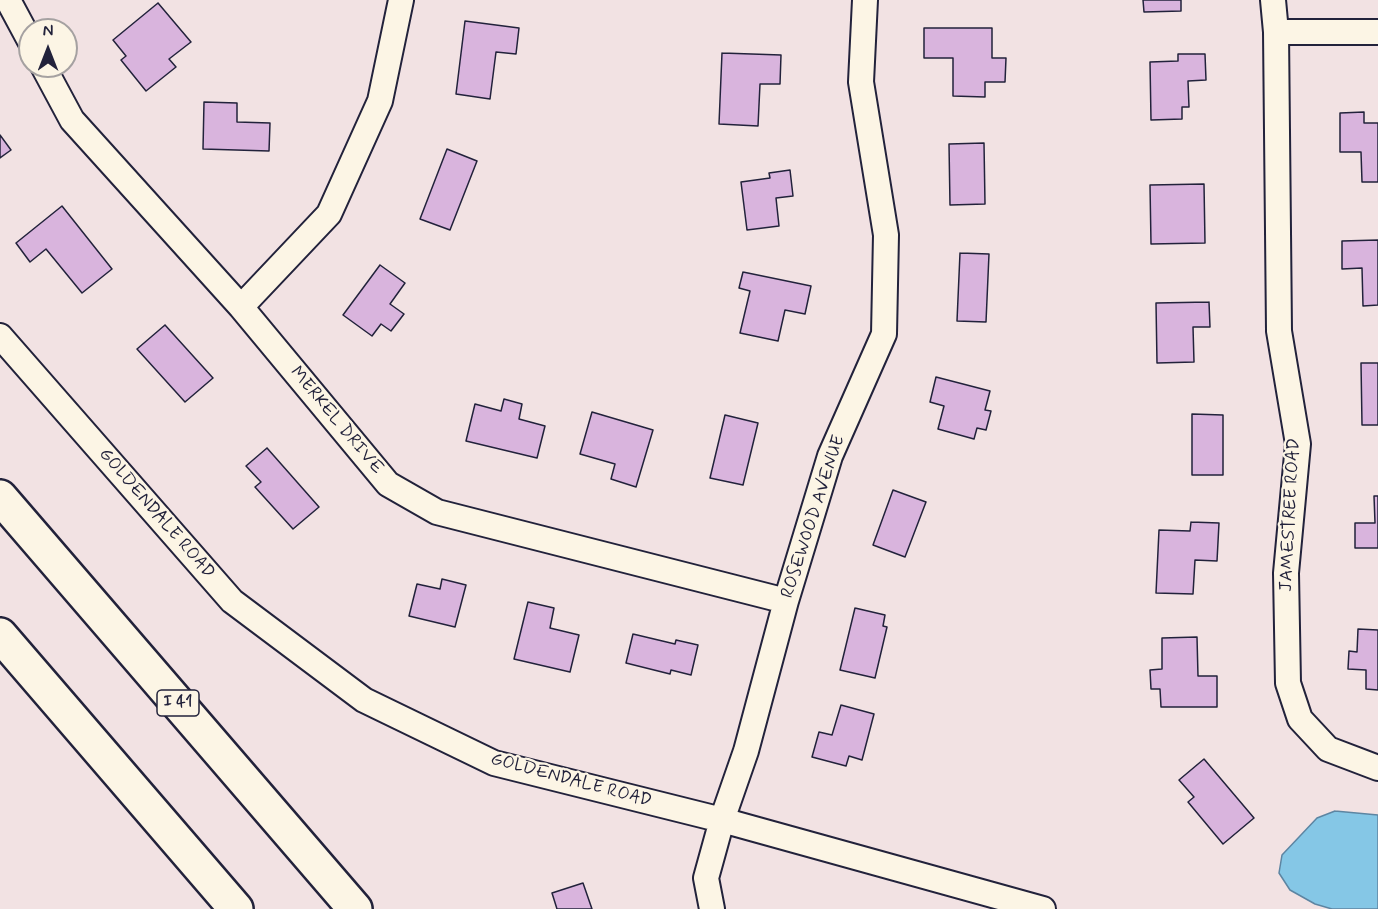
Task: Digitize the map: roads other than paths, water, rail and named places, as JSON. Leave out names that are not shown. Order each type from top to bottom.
[{"type":"highway","name":"I 41","points":[[0,497],[355,909]]},
{"type":"highway","points":[[0,635],[236,909]]},
{"type":"street","points":[[8,0],[18,19]]},
{"type":"street","points":[[242,308],[328,214],[380,101],[401,0]]},
{"type":"street","name":"ROSEWOOD AVENUE","points":[[712,909],[706,878],[722,820],[746,752],[786,601],[830,456],[884,334],[886,235],[861,82],[865,0]]},
{"type":"street","name":"JAMESTREE ROAD","points":[[1273,0],[1276,33],[1279,331],[1298,444],[1286,573],[1288,683],[1300,719],[1328,749],[1378,768]]},
{"type":"street","points":[[1276,33],[1378,32]]},
{"type":"street","name":"MERKEL DRIVE","points":[[49,78],[72,120],[242,308],[388,484],[437,512],[786,601]]},
{"type":"street","name":"GOLDENDALE ROAD","points":[[0,336],[232,601],[364,700],[494,763],[722,820],[1043,909]]},
{"type":"water","points":[[1335,811],[1378,815],[1378,909],[1332,909],[1315,904],[1290,890],[1279,873],[1282,855],[1317,818]]}]
